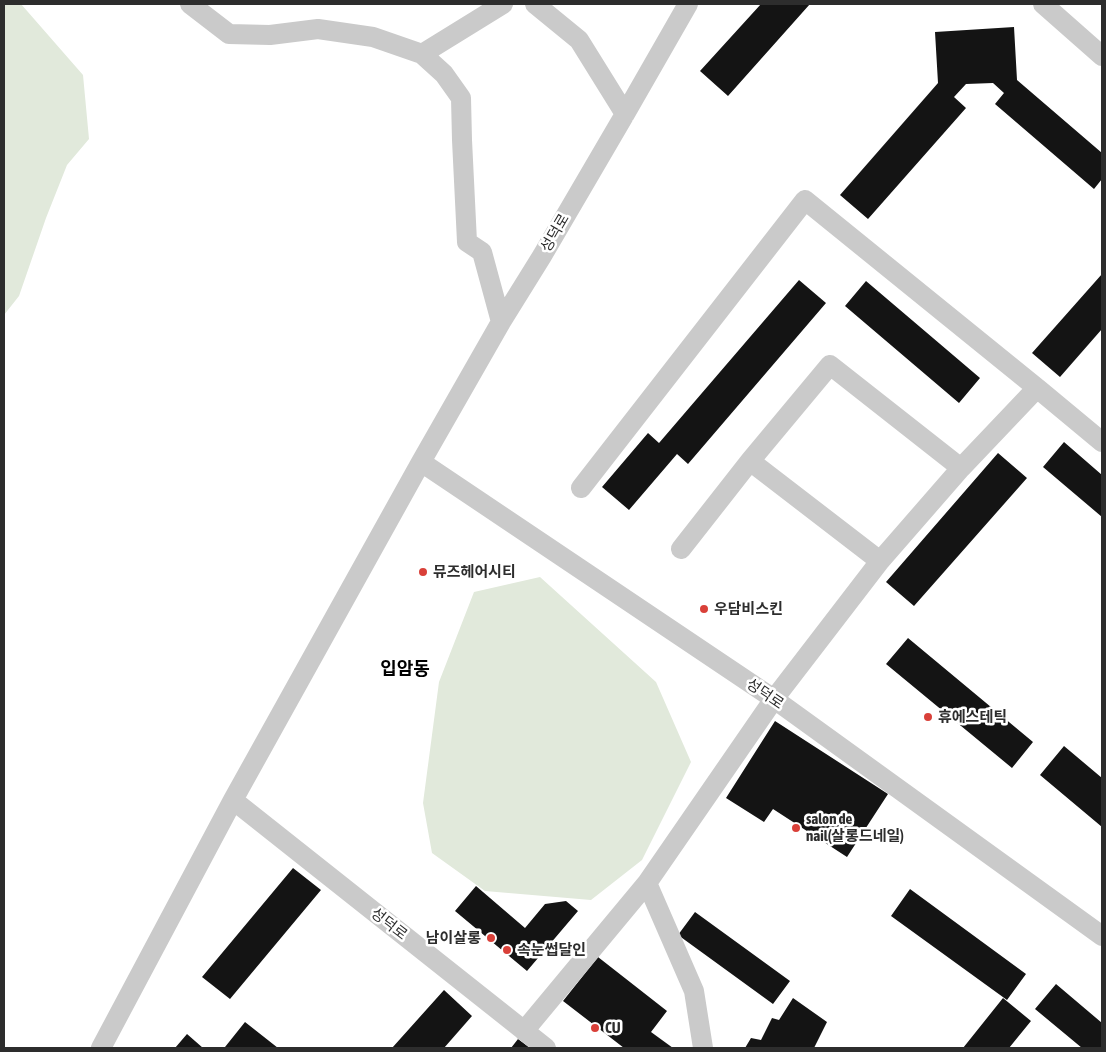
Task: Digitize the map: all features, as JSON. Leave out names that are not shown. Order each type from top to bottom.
[{"type":"street","points":[[191,4],[229,34],[270,35],[318,29],[373,37],[422,54],[444,74],[461,98],[467,242],[482,252],[501,322]]},
{"type":"street","points":[[422,54],[503,4]]},
{"type":"street","points":[[535,4],[579,40],[625,114]]},
{"type":"street","name":"성덕로","points":[[101,1048],[233,800],[421,462],[688,4]]},
{"type":"street","points":[[1043,4],[1102,56]]},
{"type":"street","points":[[581,488],[805,200],[1102,442]]},
{"type":"street","points":[[681,549],[750,461],[830,365],[961,468]]},
{"type":"street","points":[[524,1031],[647,882],[774,699],[880,561],[961,468],[1037,388]]},
{"type":"street","points":[[750,461],[880,561]]},
{"type":"street","name":"성덕로","points":[[421,462],[774,699],[1102,936]]},
{"type":"street","name":"성덕로","points":[[233,800],[546,1048]]},
{"type":"street","points":[[647,882],[694,991],[703,1048]]},
{"type":"shaded area","points":[[4,4],[21,4],[83,75],[89,139],[67,165],[19,296],[4,315]]},
{"type":"shaded area","points":[[540,577],[656,682],[691,762],[642,860],[591,900],[485,891],[432,853],[423,803],[439,682],[474,592]]},
{"type":"building","points":[[761,4],[810,4],[728,96],[700,71]]},
{"type":"building","points":[[1014,27],[1017,80],[1102,153],[1102,179],[1094,189],[995,104],[1004,93],[993,83],[966,84],[954,97],[966,108],[868,219],[840,195],[938,83],[935,32]]},
{"type":"building","points":[[1102,274],[1102,329],[1060,377],[1032,353]]},
{"type":"building","points":[[799,280],[826,303],[688,464],[677,454],[629,510],[602,487],[648,433],[659,443]]},
{"type":"building","points":[[866,281],[980,378],[959,403],[845,306]]},
{"type":"building","points":[[1064,442],[1102,475],[1102,517],[1043,467]]},
{"type":"building","points":[[998,453],[1027,478],[914,606],[886,582]]},
{"type":"building","points":[[908,638],[1033,742],[1012,768],[886,664]]},
{"type":"building","points":[[775,721],[888,794],[847,857],[773,809],[764,822],[726,798]]},
{"type":"building","points":[[1064,746],[1102,778],[1102,827],[1040,775]]},
{"type":"building","points":[[293,868],[321,890],[230,999],[202,977]]},
{"type":"building","points":[[476,886],[525,928],[545,904],[566,901],[578,911],[527,971],[455,911]]},
{"type":"building","points":[[910,889],[1026,974],[1007,1000],[891,916]]},
{"type":"building","points":[[695,912],[790,981],[773,1004],[678,935]]},
{"type":"building","points":[[598,957],[667,1011],[651,1032],[673,1048],[624,1048],[563,1001]]},
{"type":"building","points":[[1056,984],[1102,1023],[1102,1048],[1082,1048],[1035,1009]]},
{"type":"building","points":[[444,990],[472,1016],[444,1048],[392,1048]]},
{"type":"building","points":[[793,998],[827,1022],[814,1048],[745,1048],[751,1038],[761,1040],[772,1018],[779,1020]]},
{"type":"building","points":[[1003,998],[1031,1021],[1009,1048],[963,1048]]},
{"type":"building","points":[[245,1022],[278,1048],[225,1047]]},
{"type":"building","points":[[187,1034],[203,1048],[175,1048]]},
{"type":"building","points":[[518,1039],[530,1048],[511,1048]]},
{"type":"place","name":"뮤즈헤어시티","points":[[423,572]]},
{"type":"place","name":"우담비스킨","points":[[704,609]]},
{"type":"place","name":"휴에스테틱","points":[[928,717]]},
{"type":"place","name":"salon de nail(살롱드네일)","points":[[796,828]]},
{"type":"place","name":"남이살롱","points":[[491,938]]},
{"type":"place","name":"속눈썹달인","points":[[507,950]]},
{"type":"place","name":"CU","points":[[595,1028]]},
{"type":"district","name":"입암동","points":[[405,669]]}]
